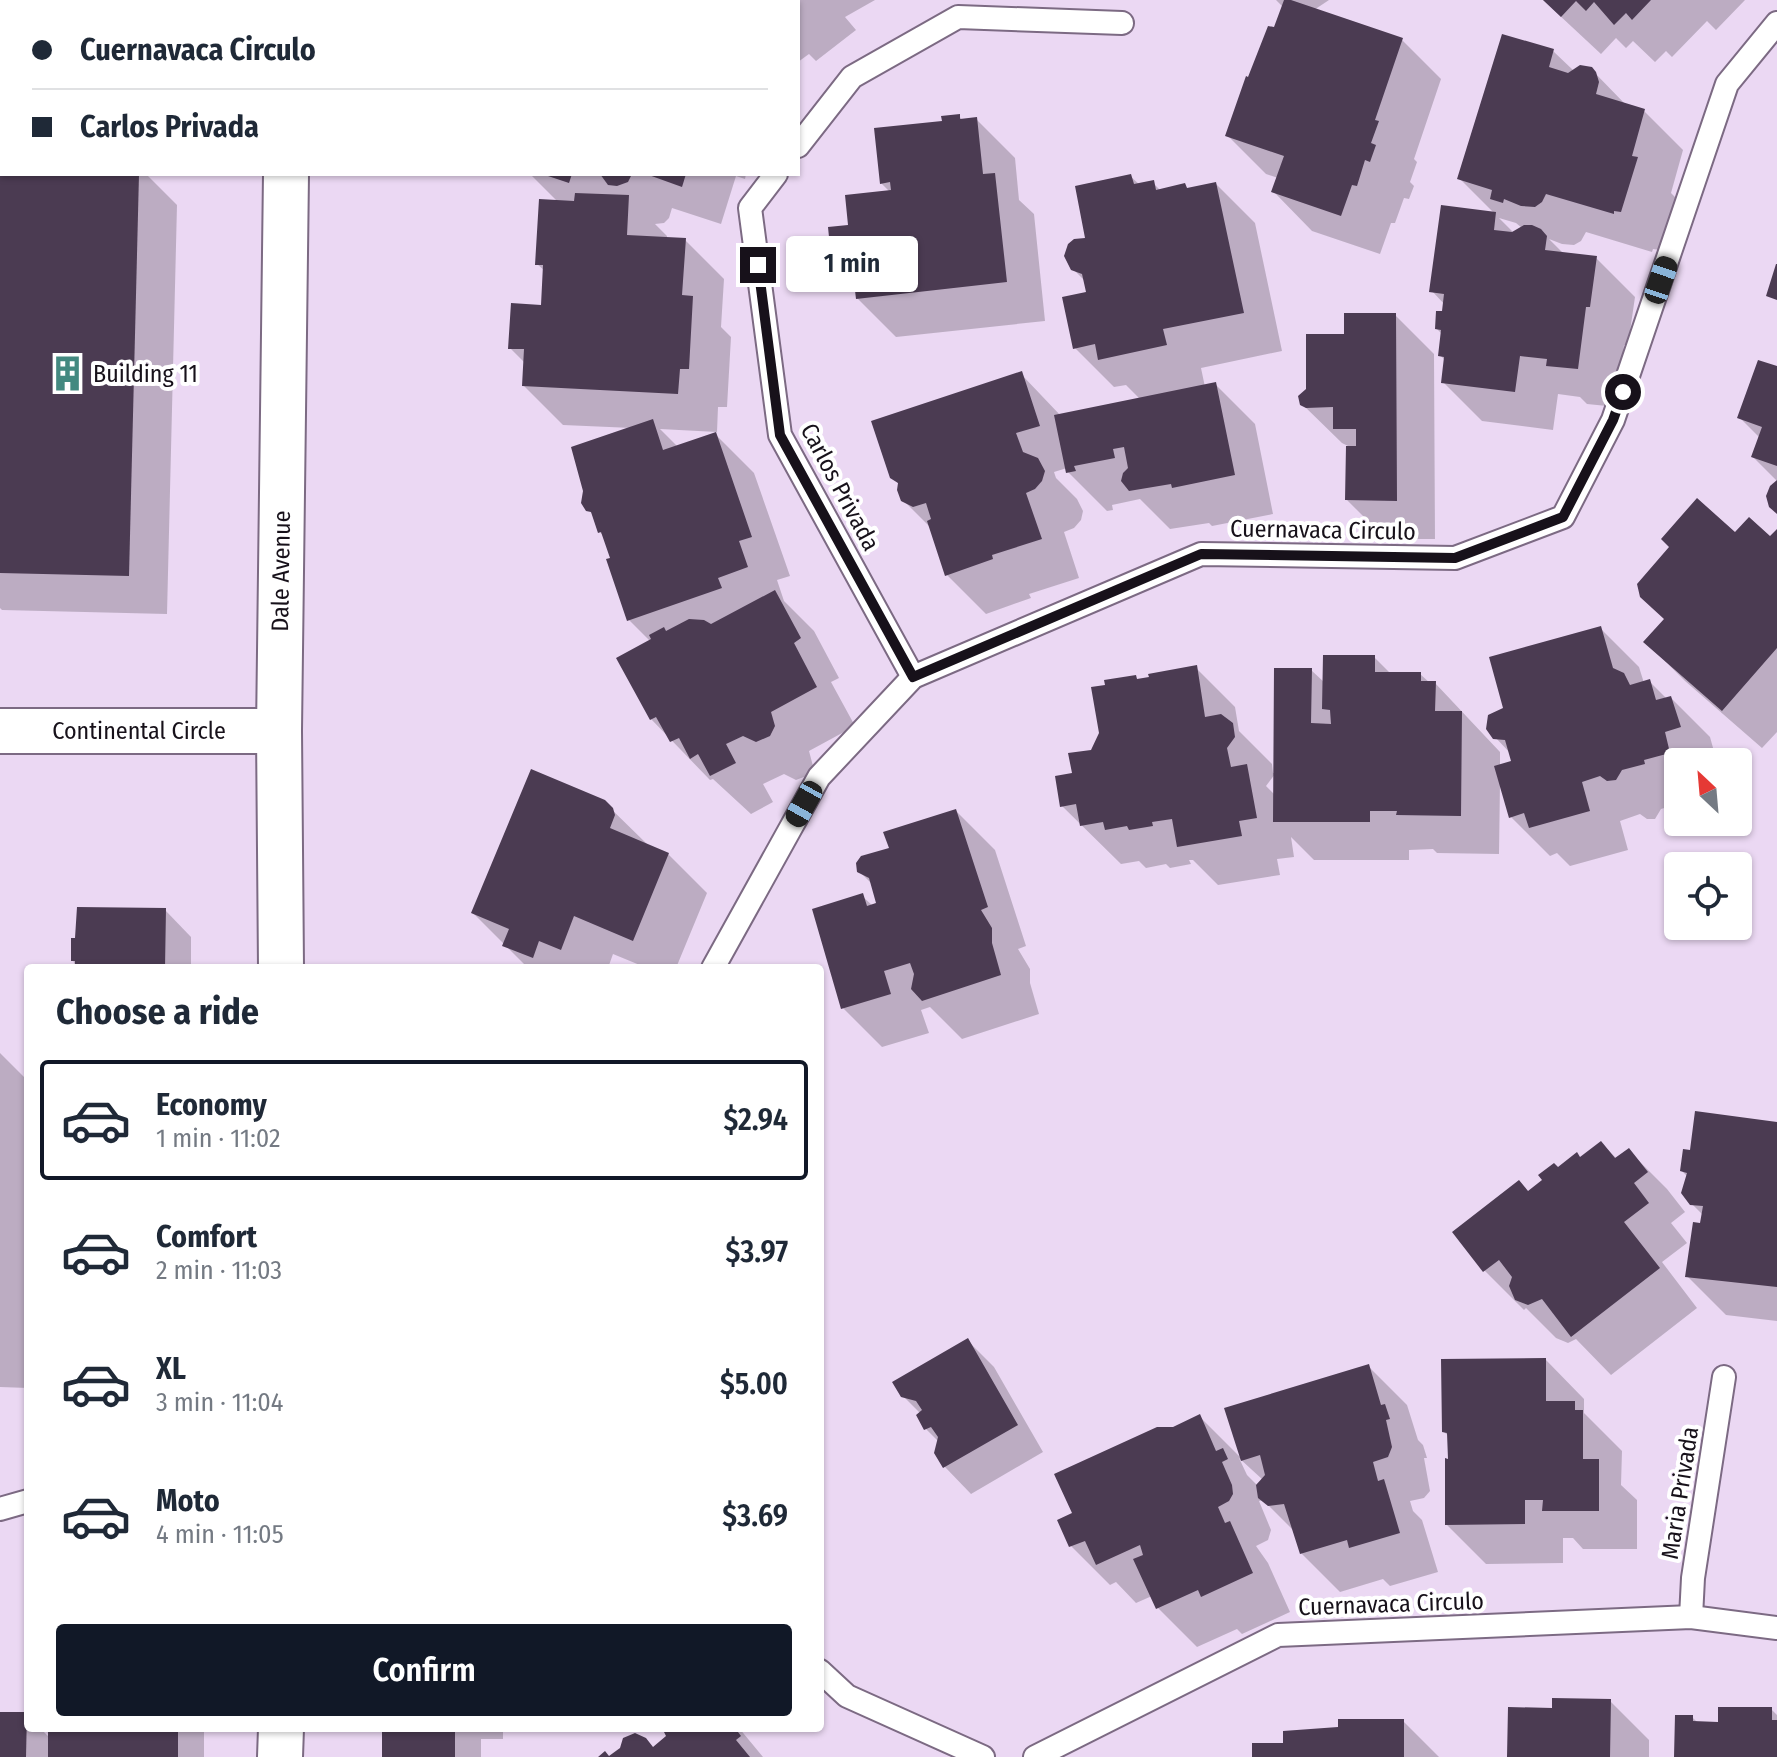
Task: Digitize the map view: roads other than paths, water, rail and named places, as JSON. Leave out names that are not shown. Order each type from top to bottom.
[{"type":"street","name":"Dale Avenue","points":[[281,964],[279,731],[286,176]]},
{"type":"street","name":"Continental Circle","points":[[0,731],[279,731]]},
{"type":"street","points":[[280,1757],[281,1732]]},
{"type":"lane","points":[[800,143],[852,77],[958,17],[1122,23]]},
{"type":"lane","name":"Cuernavaca Circulo","points":[[715,964],[819,777],[913,677],[1201,554],[1455,558],[1563,517],[1613,420],[1727,84],[1777,23]]},
{"type":"lane","name":"Carlos Privada","points":[[774,176],[750,208],[780,435],[913,677]]},
{"type":"lane","name":"Maria Privada","points":[[1691,1617],[1693,1578],[1724,1377]]},
{"type":"lane","points":[[0,1509],[24,1502]]},
{"type":"lane","name":"Cuernavaca Circulo","points":[[1035,1757],[1278,1635],[1691,1617],[1777,1628]]},
{"type":"lane","points":[[824,1675],[847,1696],[983,1757]]},
{"type":"place","name":"Building 11","points":[[67,374]]}]
